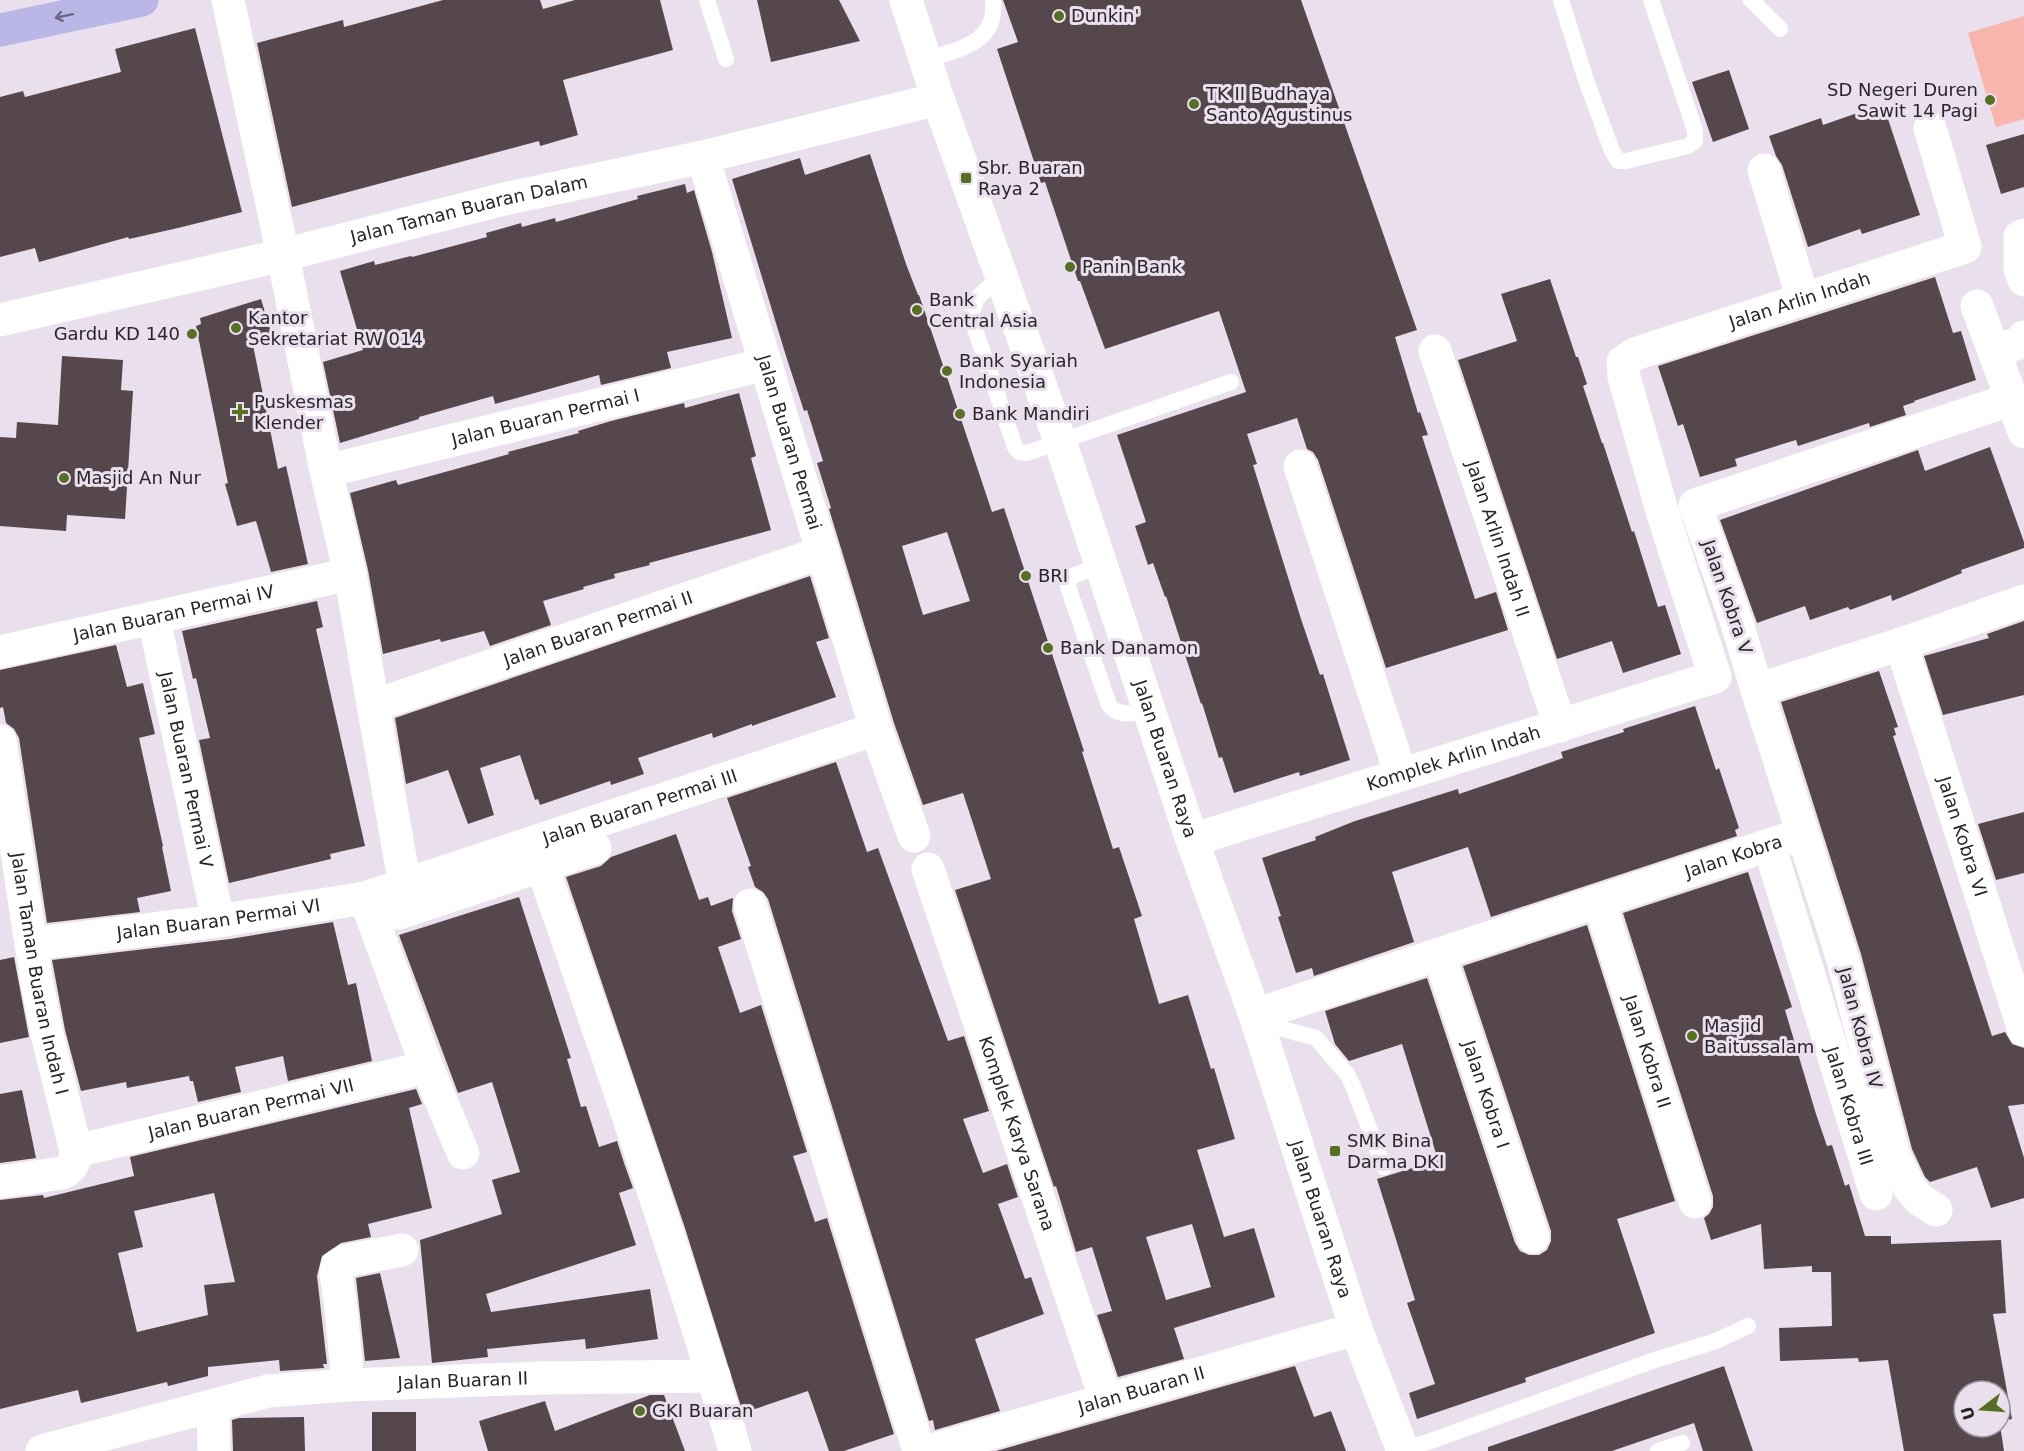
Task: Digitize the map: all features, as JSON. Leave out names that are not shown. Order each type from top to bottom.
[{"type":"main road","points":[[0,30],[142,0]]},
{"type":"street","points":[[228,0],[283,255],[326,471],[350,574],[373,706],[402,899],[542,866],[595,848]]},
{"type":"street","name":"Jalan Buaran Raya","points":[[906,0],[938,99],[1060,441],[1192,840],[1256,1018],[1356,1329],[1402,1450]]},
{"type":"street","name":"Jalan Taman Buaran Dalam","points":[[0,320],[283,255],[504,200],[703,157],[938,99]]},
{"type":"street","name":"Jalan Arlin Indah","points":[[1715,677],[1667,525],[1629,365],[1803,299],[1965,247],[1930,128]]},
{"type":"street","name":"Jalan Buaran Permai","points":[[703,157],[876,729],[914,836]]},
{"type":"street","points":[[1764,170],[1803,299]]},
{"type":"street","points":[[2024,235],[2020,237],[2020,269],[2024,280]]},
{"type":"street","points":[[1977,306],[2024,432]]},
{"type":"street","points":[[1994,351],[2019,344],[2024,336]]},
{"type":"street","name":"Jalan Arlin Indah II","points":[[1435,351],[1560,726]]},
{"type":"street","name":"Jalan Buaran Permai I","points":[[326,471],[766,364]]},
{"type":"street","name":"Jalan Kobra V","points":[[1757,690],[1736,620],[1695,505],[2012,399]]},
{"type":"street","points":[[1300,466],[1401,775]]},
{"type":"street","name":"Jalan Buaran Permai II","points":[[373,706],[823,552]]},
{"type":"street","name":"Jalan Buaran Permai IV","points":[[0,652],[350,574]]},
{"type":"street","points":[[1757,690],[1901,644],[2024,601]]},
{"type":"street","name":"Jalan Buaran Permai V","points":[[154,619],[218,921]]},
{"type":"street","name":"Jalan Kobra VI","points":[[1901,644],[2024,1030]]},
{"type":"street","name":"Komplek Arlin Indah","points":[[1192,840],[1715,677]]},
{"type":"street","name":"Jalan Kobra","points":[[1256,1018],[1440,954],[1802,834],[1757,690]]},
{"type":"street","name":"Jalan Buaran Permai III","points":[[402,899],[876,729]]},
{"type":"street","name":"Jalan Taman Buaran Indah I","points":[[2,760],[31,944],[73,1160]]},
{"type":"street","name":"Jalan Kobra IV","points":[[1802,834],[1843,960],[1894,1155],[1909,1187],[1920,1200],[1936,1210]]},
{"type":"street","name":"Jalan Kobra III","points":[[1769,845],[1876,1194]]},
{"type":"street","points":[[542,866],[626,1108],[714,1376],[735,1451]]},
{"type":"street","name":"Komplek Karya Sarana","points":[[928,869],[1106,1400]]},
{"type":"street","points":[[365,898],[462,1153]]},
{"type":"street","name":"Jalan Buaran Permai VI","points":[[31,944],[218,921],[365,898],[402,899]]},
{"type":"street","name":"Jalan Kobra II","points":[[1599,901],[1695,1202]]},
{"type":"street","points":[[750,905],[920,1451]]},
{"type":"street","name":"Jalan Kobra I","points":[[1440,954],[1533,1237]]},
{"type":"street","name":"Jalan Buaran Permai VII","points":[[0,1182],[62,1173],[73,1160],[428,1067]]},
{"type":"street","points":[[348,1385],[337,1266],[345,1261],[402,1250]]},
{"type":"street","name":"Jalan Buaran II","points":[[928,1451],[986,1443],[1106,1400],[1356,1329]]},
{"type":"street","name":"Jalan Buaran II","points":[[42,1451],[268,1392],[348,1385],[539,1378],[714,1376]]},
{"type":"street","points":[[213,1406],[214,1451]]},
{"type":"lane","points":[[707,0],[726,59]]},
{"type":"lane","points":[[925,60],[968,46],[982,37],[992,23],[993,0]]},
{"type":"lane","points":[[1561,0],[1586,80],[1612,151],[1618,161],[1688,146],[1695,141],[1695,130],[1651,0]]},
{"type":"lane","points":[[1751,0],[1780,29]]},
{"type":"lane","points":[[1001,278],[976,299],[972,308],[972,320],[1015,447],[1019,452],[1027,453],[1232,382]]},
{"type":"lane","points":[[1256,1018],[1316,1038],[1347,1074],[1384,1167]]},
{"type":"lane","points":[[1402,1450],[1655,1360],[1716,1341],[1748,1326]]},
{"type":"lane","points":[[1658,1451],[1682,1443]]},
{"type":"shaded area","points":[[2024,16],[2024,119],[1996,127],[1968,33]]},
{"type":"building","points":[[443,0],[540,0],[543,9],[575,0],[660,0],[673,50],[563,80],[578,135],[540,146],[539,141],[292,207],[257,43],[343,20],[344,27]]},
{"type":"building","points":[[757,0],[839,0],[860,41],[771,62]]},
{"type":"building","points":[[1003,0],[1301,0],[1417,330],[1395,337],[1418,413],[1420,412],[1428,435],[1422,436],[1475,599],[1496,592],[1508,630],[1386,668],[1318,460],[1313,452],[1307,449],[1297,418],[1247,434],[1257,464],[1253,465],[1301,619],[1320,675],[1323,674],[1350,760],[1300,776],[1299,772],[1234,793],[1222,757],[1219,758],[1166,596],[1153,563],[1148,565],[1135,526],[1146,522],[1117,435],[1246,392],[1219,311],[1105,349],[1080,281],[1078,281],[1045,182],[1041,183],[997,49],[1018,42]]},
{"type":"building","points":[[195,28],[242,212],[129,239],[128,237],[39,262],[35,248],[0,257],[0,97],[23,91],[25,97],[121,72],[115,49]]},
{"type":"building","points":[[1729,70],[1749,129],[1713,142],[1692,82]]},
{"type":"building","points":[[1883,104],[1920,215],[1862,234],[1860,229],[1808,247],[1782,165],[1769,136],[1821,118],[1823,125]]},
{"type":"building","points":[[2024,134],[2024,187],[2001,194],[1986,145]]},
{"type":"building","points":[[870,154],[992,512],[1004,508],[1084,751],[1082,752],[1113,849],[1119,847],[1142,916],[1134,919],[1159,1004],[1188,995],[1211,1069],[1214,1068],[1235,1139],[1197,1150],[1224,1237],[1254,1228],[1275,1297],[1174,1328],[1184,1359],[1118,1377],[1097,1315],[1112,1311],[1092,1247],[1076,1252],[1056,1186],[1054,1187],[955,890],[991,879],[963,793],[923,805],[894,723],[829,509],[831,508],[817,463],[823,461],[807,410],[804,411],[786,356],[732,179],[800,158],[805,175]],"holes":[[[947,532],[970,601],[923,615],[902,546]],[[1192,1224],[1211,1287],[1166,1300],[1146,1237]]]},
{"type":"building","points":[[685,184],[687,193],[694,190],[712,252],[732,338],[667,352],[671,368],[601,385],[599,375],[495,404],[493,396],[340,443],[323,362],[363,350],[340,271],[374,261],[375,265],[412,257],[487,237],[486,233],[521,223],[522,227],[555,218],[556,222],[638,199],[637,196]]},
{"type":"building","points":[[1935,277],[1953,333],[1961,331],[1976,380],[1903,406],[1906,415],[1870,427],[1869,423],[1798,446],[1796,440],[1735,459],[1737,466],[1700,477],[1683,424],[1678,426],[1658,366]]},
{"type":"building","points":[[1550,279],[1587,384],[1583,386],[1658,607],[1665,605],[1681,654],[1623,673],[1612,641],[1557,659],[1458,360],[1517,341],[1501,294]]},
{"type":"building","points":[[261,299],[273,339],[253,345],[278,469],[286,466],[308,564],[271,572],[256,521],[237,526],[225,484],[228,483],[196,326],[201,324],[200,318]]},
{"type":"building","name":"Masjid An Nur","points":[[62,356],[123,360],[121,390],[133,391],[125,519],[67,515],[66,531],[0,526],[0,437],[16,438],[17,422],[58,425]]},
{"type":"building","points":[[739,393],[756,456],[751,458],[771,530],[649,563],[650,565],[614,574],[615,578],[543,601],[551,625],[490,646],[484,631],[441,642],[440,639],[383,654],[368,570],[350,493],[396,480],[398,485],[579,433],[578,431],[611,421],[684,403],[685,408]]},
{"type":"building","points":[[1990,447],[2024,542],[2024,548],[1961,570],[1962,573],[1892,601],[1891,595],[1850,610],[1848,607],[1810,620],[1805,606],[1757,623],[1720,520],[1918,450],[1925,471]]},
{"type":"building","points":[[810,576],[829,638],[816,642],[836,697],[752,726],[752,724],[713,738],[712,733],[638,758],[644,774],[611,785],[610,781],[540,805],[538,799],[535,800],[520,755],[480,768],[494,815],[468,824],[448,770],[406,784],[395,718]]},
{"type":"building","points":[[317,601],[323,627],[316,629],[365,846],[330,854],[331,859],[229,883],[199,740],[210,738],[182,631]]},
{"type":"building","points":[[2024,621],[2024,695],[1943,715],[1924,656],[1989,638],[1987,634]]},
{"type":"building","points":[[116,645],[127,687],[143,683],[155,734],[139,738],[171,891],[137,898],[140,912],[47,923],[19,738],[14,729],[6,723],[3,707],[0,708],[0,670]]},
{"type":"building","points":[[1879,671],[1898,727],[1894,728],[1896,735],[1893,736],[1992,1036],[2005,1032],[2012,1044],[2024,1048],[2024,1104],[2008,1106],[2024,1158],[2024,1198],[1991,1208],[1977,1167],[1930,1182],[1925,1177],[1912,1149],[1861,954],[1781,702]]},
{"type":"building","points":[[1695,706],[1716,770],[1719,768],[1739,828],[1735,830],[1737,836],[1491,917],[1468,847],[1392,872],[1414,942],[1314,976],[1312,968],[1296,973],[1262,858],[1316,840],[1315,837],[1355,821],[1458,789],[1459,794],[1515,775],[1563,758],[1561,752]]},
{"type":"building","points":[[836,762],[867,852],[878,848],[948,1041],[964,1036],[989,1111],[963,1119],[983,1173],[1007,1164],[1018,1197],[998,1204],[1025,1279],[1031,1277],[1044,1314],[975,1339],[1000,1411],[935,1430],[933,1420],[929,1421],[768,899],[755,887],[748,867],[751,866],[727,798]]},
{"type":"building","points":[[2024,812],[2024,873],[1996,880],[1978,824]]},
{"type":"building","points":[[676,834],[699,900],[708,897],[711,906],[733,898],[732,911],[741,939],[718,947],[740,1013],[761,1005],[807,1152],[793,1156],[815,1222],[827,1218],[894,1434],[844,1451],[829,1451],[808,1391],[743,1413],[684,1225],[566,877],[601,866],[611,857]]},
{"type":"building","points":[[1748,872],[1792,1007],[1785,1010],[1816,1114],[1827,1146],[1832,1145],[1845,1186],[1849,1184],[1865,1236],[1891,1236],[1891,1244],[2001,1240],[2006,1313],[1993,1314],[2005,1379],[1952,1379],[1952,1439],[2002,1439],[2004,1451],[1904,1451],[1888,1360],[1859,1362],[1858,1358],[1780,1361],[1779,1328],[1832,1326],[1831,1272],[1812,1272],[1812,1266],[1764,1269],[1761,1224],[1711,1240],[1704,1218],[1713,1207],[1713,1196],[1623,913]]},
{"type":"building","points":[[519,897],[571,1058],[567,1059],[581,1107],[586,1106],[599,1147],[617,1141],[633,1188],[619,1193],[636,1245],[486,1294],[491,1312],[650,1289],[658,1339],[586,1349],[585,1339],[487,1349],[488,1357],[432,1363],[420,1240],[502,1214],[492,1180],[520,1172],[492,1082],[458,1093],[399,935]]},
{"type":"building","points":[[333,922],[348,985],[356,983],[372,1061],[288,1081],[283,1056],[235,1067],[241,1092],[198,1102],[193,1081],[190,1081],[189,1076],[127,1088],[126,1082],[81,1091],[65,1030],[52,960],[230,939]]},
{"type":"building","points":[[1587,925],[1675,1201],[1617,1219],[1655,1333],[1525,1378],[1526,1382],[1417,1419],[1409,1393],[1435,1384],[1407,1303],[1415,1300],[1377,1179],[1438,1160],[1402,1044],[1349,1061],[1335,1044],[1325,1011],[1427,978],[1515,1243],[1520,1251],[1529,1255],[1539,1255],[1547,1250],[1551,1241],[1551,1231],[1463,966]]},
{"type":"building","points":[[14,957],[29,1037],[0,1043],[0,960]]},
{"type":"building","points":[[416,1089],[422,1104],[409,1108],[432,1208],[368,1224],[371,1237],[341,1243],[322,1256],[317,1276],[327,1364],[323,1364],[324,1368],[280,1371],[279,1360],[208,1367],[208,1376],[168,1386],[167,1382],[81,1403],[78,1390],[0,1409],[0,1200],[43,1195],[44,1198],[134,1176],[130,1157]],"holes":[[[214,1193],[235,1282],[204,1285],[208,1315],[137,1332],[118,1253],[143,1247],[134,1211]]]},
{"type":"building","points":[[22,1090],[36,1158],[0,1163],[0,1094]]},
{"type":"building","points":[[380,1273],[400,1358],[365,1361],[356,1278]]},
{"type":"building","points":[[1295,1366],[1314,1417],[1331,1411],[1346,1451],[996,1451]]},
{"type":"building","points":[[1724,1366],[1753,1451],[1703,1451],[1694,1423],[1612,1451],[1488,1451],[1488,1447]]},
{"type":"building","name":"GKI Buaran","points":[[650,1395],[664,1395],[685,1451],[488,1451],[479,1421],[545,1401],[555,1431]]},
{"type":"building","points":[[372,1412],[416,1412],[416,1451],[372,1451]]},
{"type":"building","points":[[304,1417],[305,1451],[233,1451],[232,1420]]},
{"type":"place","name":"Dunkin'","points":[[1059,16]]},
{"type":"place","name":"SD Negeri Duren Sawit 14 Pagi","points":[[1990,100]]},
{"type":"place","name":"TK II Budhaya Santo Agustinus","points":[[1194,104]]},
{"type":"place","name":"Sbr. Buaran Raya 2","points":[[966,178]]},
{"type":"place","name":"Panin Bank","points":[[1070,267]]},
{"type":"place","name":"Bank Central Asia","points":[[917,310]]},
{"type":"place","name":"Kantor Sekretariat RW 014","points":[[236,328]]},
{"type":"place","name":"Gardu KD 140","points":[[192,334]]},
{"type":"place","name":"Bank Syariah Indonesia","points":[[947,371]]},
{"type":"place","name":"Puskesmas Klender","points":[[240,412]]},
{"type":"place","name":"Bank Mandiri","points":[[960,414]]},
{"type":"place","name":"Masjid An Nur","points":[[64,478]]},
{"type":"place","name":"BRI","points":[[1026,576]]},
{"type":"place","name":"Bank Danamon","points":[[1048,648]]},
{"type":"place","name":"Masjid Baitussalam","points":[[1692,1036]]},
{"type":"place","name":"SMK Bina Darma DKI","points":[[1335,1151]]},
{"type":"place","name":"GKI Buaran","points":[[640,1411]]}]
